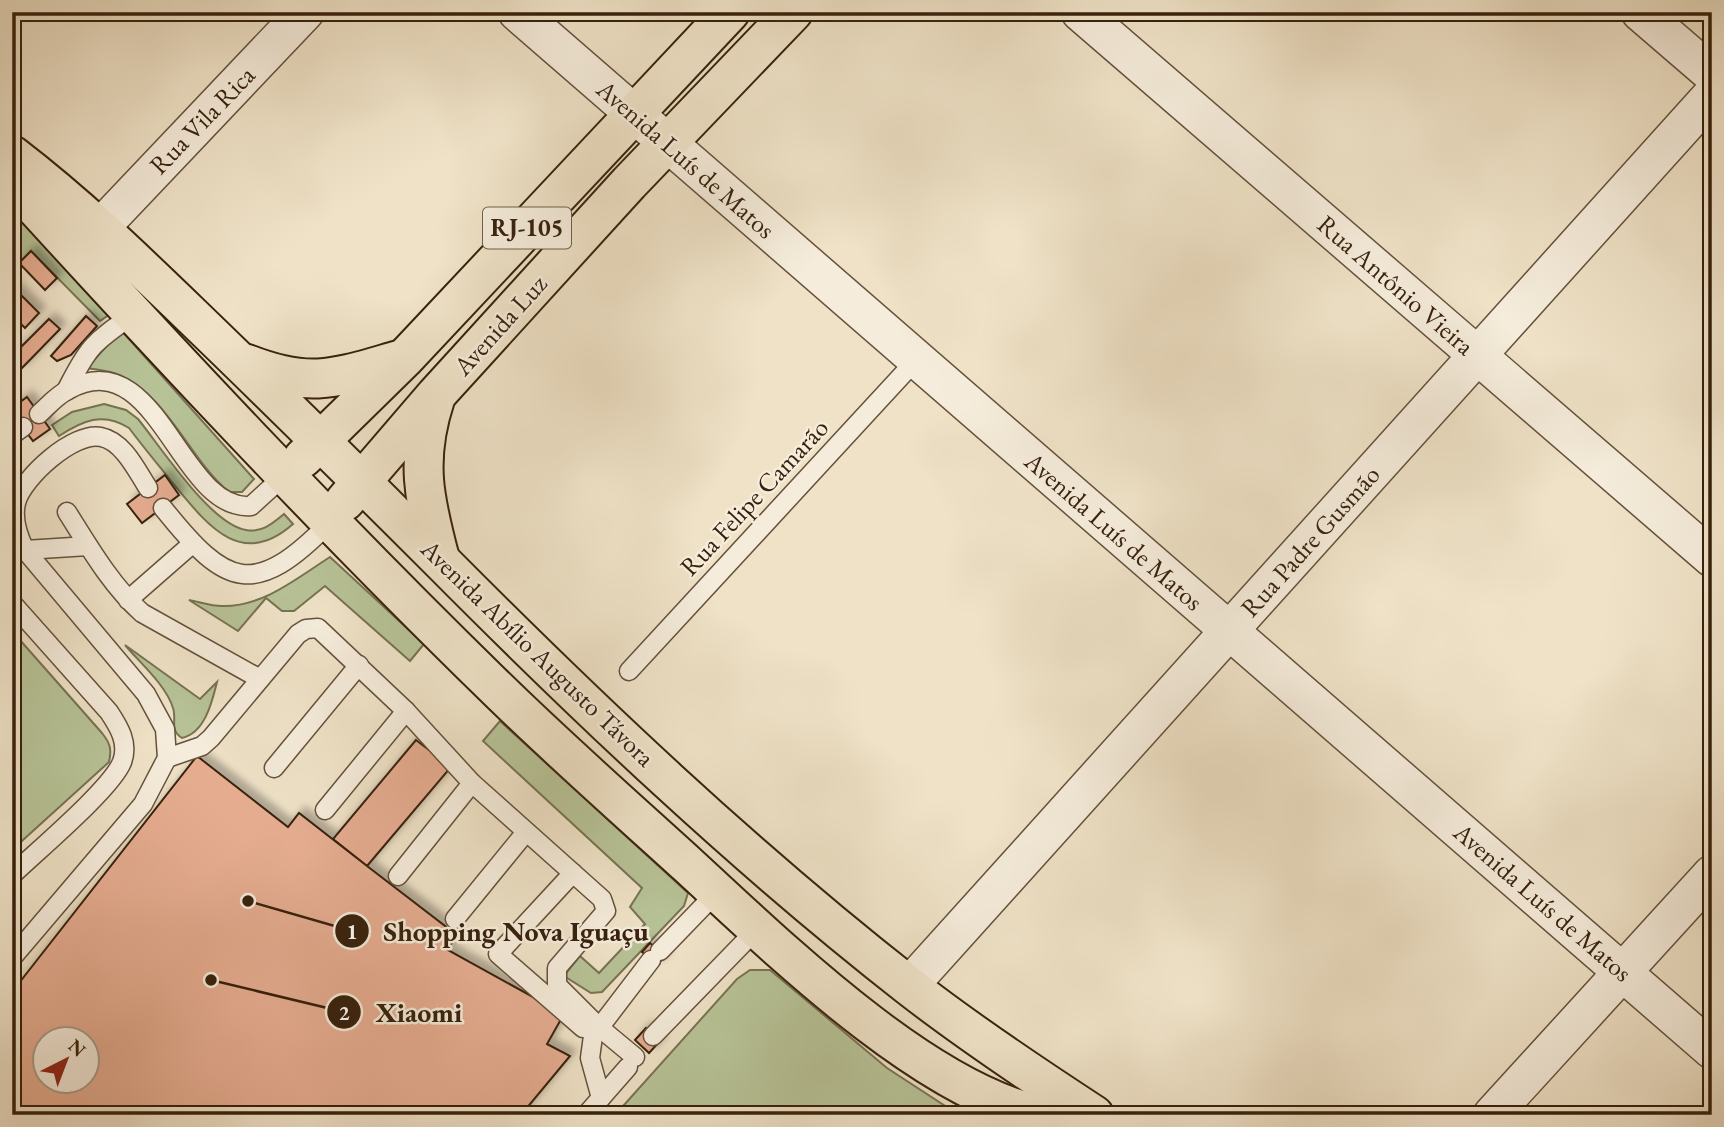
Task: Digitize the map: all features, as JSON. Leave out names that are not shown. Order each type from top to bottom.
[{"type":"main road","name":"Avenida Luz","points":[[285,475],[404,359],[730,12]]},
{"type":"main road","name":"Avenida Luz","points":[[330,522],[361,480],[436,395],[629,183],[670,144],[793,12]]},
{"type":"main road","name":"Avenida Abílio Augusto Távora","points":[[12,155],[100,228],[609,723],[749,850],[909,986],[1008,1059],[1094,1115]]},
{"type":"main road","name":"Avenida Abílio Augusto Távora","points":[[12,182],[133,315],[285,475],[494,687],[765,936],[856,1011],[959,1084],[1019,1110],[1039,1115]]},
{"type":"main road","points":[[239,361],[285,377],[308,381],[329,380],[404,359]]},
{"type":"main road","points":[[436,395],[424,442],[422,477],[440,561]]},
{"type":"main road","points":[[285,475],[313,489],[325,491],[361,480]]},
{"type":"main road","points":[[765,936],[881,988],[909,986]]},
{"type":"street","name":"Rua Vila Rica","points":[[100,228],[305,12]]},
{"type":"street","name":"Avenida Luís de Matos","points":[[517,12],[1712,1050]]},
{"type":"street","name":"Rua Antônio Vieira","points":[[1080,12],[1712,558]]},
{"type":"street","points":[[1640,12],[1712,74]]},
{"type":"street","name":"Rua Padre Gusmão","points":[[909,986],[1712,95]]},
{"type":"street","points":[[1492,1115],[1712,874]]},
{"type":"lane","points":[[39,414],[66,391],[91,347],[102,335],[133,315]]},
{"type":"lane","name":"Rua Felipe Camarão","points":[[629,671],[917,359]]},
{"type":"lane","points":[[66,391],[95,382],[127,389],[141,400],[212,492],[229,504],[251,506],[285,475]]},
{"type":"lane","points":[[12,958],[143,804],[167,758],[165,729],[146,694],[25,550],[17,533],[15,515],[19,493],[27,481],[77,439],[103,437],[125,454],[148,488]]},
{"type":"lane","points":[[163,508],[192,544],[223,570],[249,575],[282,564],[298,554],[330,522]]},
{"type":"lane","points":[[67,512],[88,546],[128,600],[155,622],[260,679]]},
{"type":"lane","points":[[128,600],[192,544]]},
{"type":"lane","points":[[25,550],[88,546]]},
{"type":"lane","points":[[12,603],[109,712],[121,730],[124,748],[122,762],[109,781],[12,876]]},
{"type":"lane","points":[[167,758],[189,752],[211,738],[298,635],[312,628],[328,636],[406,711],[472,783],[602,899],[606,911],[557,968],[557,985],[596,1032]]},
{"type":"lane","points":[[274,768],[359,665]]},
{"type":"lane","points":[[325,810],[406,711]]},
{"type":"lane","points":[[398,876],[472,783]]},
{"type":"lane","points":[[454,919],[526,832]]},
{"type":"lane","points":[[573,873],[498,954],[596,1032],[640,1052]]},
{"type":"lane","points":[[601,1098],[590,1058],[596,1032],[655,956],[717,892]]},
{"type":"lane","points":[[586,1115],[640,1052],[765,936]]},
{"type":"green space","points":[[12,203],[110,314],[100,321],[31,251],[19,263],[12,264]]},
{"type":"green space","points":[[121,330],[254,479],[242,492],[229,492],[215,478],[165,413],[136,385],[115,373],[87,368]]},
{"type":"green space","points":[[104,404],[126,410],[138,419],[202,500],[232,525],[246,530],[257,530],[284,514],[293,524],[275,537],[258,543],[242,543],[214,528],[201,516],[129,428],[101,419],[84,422],[59,436],[52,425],[72,412]]},
{"type":"green space","points":[[330,557],[424,644],[410,661],[325,586],[294,611],[282,611],[266,598],[238,631],[189,600],[222,606],[252,602],[279,590]]},
{"type":"green space","points":[[12,631],[102,733],[109,743],[110,753],[109,762],[12,850]]},
{"type":"green space","points":[[125,645],[200,699],[217,682],[206,716],[190,735],[182,738],[178,735],[174,728],[174,712],[170,699]]},
{"type":"green space","points":[[500,721],[688,893],[684,906],[602,992],[591,993],[564,976],[580,956],[599,973],[645,924],[630,907],[642,888],[483,741]]},
{"type":"green space","points":[[750,970],[770,970],[887,1068],[959,1115],[615,1115],[737,979]]},
{"type":"building","points":[[31,251],[57,278],[45,290],[19,263]]},
{"type":"building","points":[[12,286],[39,313],[25,328],[12,315]]},
{"type":"building","points":[[86,316],[97,326],[71,355],[57,361],[51,356]]},
{"type":"building","points":[[49,319],[60,329],[21,369],[12,361],[12,356]]},
{"type":"building","points":[[27,397],[50,429],[33,441],[12,413],[12,408]]},
{"type":"building","points":[[165,475],[179,495],[142,523],[127,504]]},
{"type":"building","points":[[416,740],[451,767],[367,866],[333,839]]},
{"type":"building","points":[[197,756],[288,827],[299,813],[458,936],[446,949],[564,1014],[547,1044],[570,1056],[521,1115],[12,1115],[12,992]]},
{"type":"building","points":[[650,943],[665,956],[657,965],[642,952]]},
{"type":"building","points":[[646,1028],[660,1041],[649,1053],[635,1040]]},
{"type":"place","name":"Shopping Nova Iguaçu","points":[[248,901]]},
{"type":"place","name":"Xiaomi","points":[[211,980]]}]
